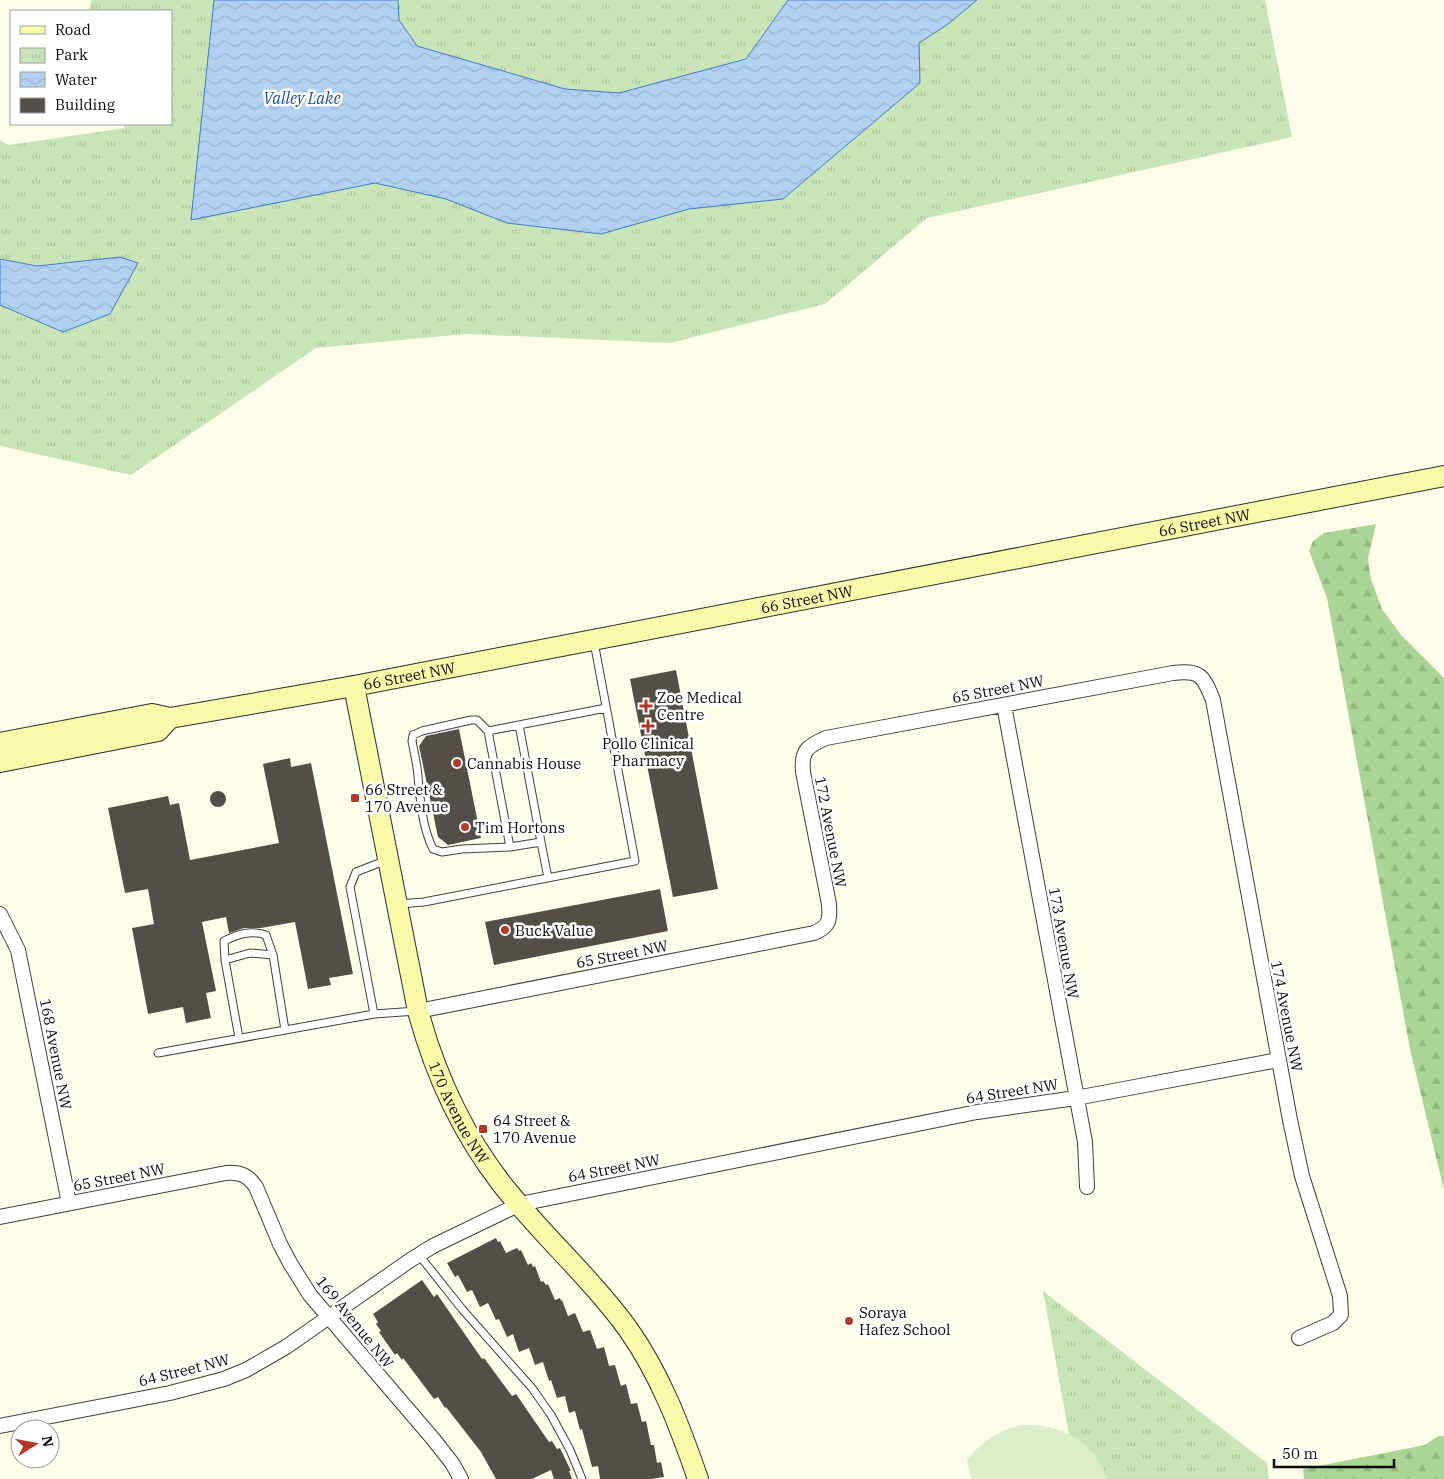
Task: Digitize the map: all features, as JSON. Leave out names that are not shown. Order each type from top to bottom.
[{"type":"main road","name":"66 Street NW","points":[[0,743],[152,714],[170,718],[354,686],[1444,476]]},
{"type":"main road","name":"170 Avenue NW","points":[[354,686],[418,1011],[427,1046],[454,1110],[502,1184],[628,1329],[661,1385],[676,1418],[698,1479]]},
{"type":"main road","name":"66 Street NW","points":[[0,762],[158,731],[170,718]]},
{"type":"street","name":"65 Street NW","points":[[806,750],[826,738],[1173,673],[1187,671],[1198,674]]},
{"type":"street","name":"174 Avenue NW","points":[[1198,674],[1207,685],[1213,700],[1278,1060],[1302,1176],[1340,1296],[1341,1315],[1334,1323],[1299,1338]]},
{"type":"street","name":"173 Avenue NW","points":[[1004,705],[1084,1142],[1087,1166],[1086,1187]]},
{"type":"street","name":"172 Avenue NW","points":[[806,750],[802,760],[803,772],[829,904],[829,922]]},
{"type":"street","name":"168 Avenue NW","points":[[0,914],[18,950],[69,1203]]},
{"type":"street","name":"65 Street NW","points":[[418,1011],[814,933],[823,929],[829,922]]},
{"type":"street","name":"64 Street NW","points":[[0,1426],[170,1393],[224,1379],[266,1360],[419,1255],[457,1233],[520,1204],[977,1112],[1076,1098],[1278,1060]]},
{"type":"street","name":"65 Street NW","points":[[0,1217],[226,1173],[236,1172],[244,1174]]},
{"type":"street","name":"169 Avenue NW","points":[[244,1174],[256,1187],[290,1263],[310,1295],[434,1440],[452,1463],[461,1479]]},
{"type":"lane","points":[[396,904],[424,902],[635,861],[593,639]]},
{"type":"lane","points":[[488,731],[606,708]]},
{"type":"lane","points":[[510,847],[488,731],[477,720],[471,720],[422,731],[413,735],[412,741],[419,791],[429,840],[433,849],[442,852],[462,849],[510,847],[541,842]]},
{"type":"lane","points":[[519,725],[548,878]]},
{"type":"lane","points":[[374,1014],[350,886],[356,872],[387,860]]},
{"type":"lane","points":[[239,1038],[225,960],[224,941],[235,935],[256,932],[266,935],[273,955],[286,1030]]},
{"type":"lane","points":[[225,960],[250,953],[273,955]]},
{"type":"lane","points":[[158,1053],[374,1014],[418,1011]]},
{"type":"lane","points":[[419,1255],[462,1309],[532,1388],[570,1450],[582,1479]]},
{"type":"green space","points":[[91,0],[1265,0],[1292,137],[927,218],[825,304],[670,343],[466,334],[316,348],[131,475],[0,446],[0,141],[9,145],[125,128],[124,125],[172,125],[172,10],[89,10]]},
{"type":"green space","points":[[1376,524],[1368,559],[1371,579],[1382,609],[1401,635],[1444,678],[1444,1190],[1410,1049],[1327,598],[1309,551],[1313,541],[1324,533]]},
{"type":"green space","points":[[1043,1291],[1267,1463],[1269,1479],[1077,1479]]},
{"type":"green space","points":[[1021,1425],[1049,1427],[1074,1437],[1094,1454],[1107,1479],[971,1479],[967,1460],[973,1453],[991,1438],[1005,1430]]},
{"type":"green space","points":[[1438,1436],[1444,1436],[1444,1479],[1304,1479],[1303,1469],[1425,1445]]},
{"type":"water","name":"Valley Lake","points":[[214,0],[398,0],[399,20],[417,46],[565,89],[619,93],[746,59],[788,0],[977,0],[948,24],[919,43],[920,83],[783,199],[689,209],[601,234],[507,223],[446,199],[375,183],[191,220]]},
{"type":"water","points":[[120,257],[138,263],[110,314],[63,332],[0,305],[0,259],[37,266]]},
{"type":"building","points":[[676,670],[718,889],[673,897],[630,679]]},
{"type":"building","points":[[459,729],[481,838],[448,845],[438,837],[419,746],[426,736]]},
{"type":"building","points":[[290,758],[291,767],[311,763],[353,974],[329,978],[331,985],[308,989],[295,922],[261,928],[244,928],[229,933],[226,917],[202,922],[216,991],[206,993],[211,1018],[186,1023],[183,1007],[148,1014],[132,928],[154,924],[148,889],[125,893],[108,808],[168,796],[170,805],[179,803],[190,860],[279,843],[263,764]]},
{"type":"building","points":[[218,791],[226,799],[218,807],[210,799]]},
{"type":"building","points":[[660,889],[668,931],[494,965],[485,922]]},
{"type":"building","points":[[496,1238],[498,1242],[500,1241],[506,1253],[517,1248],[519,1251],[521,1250],[528,1265],[531,1263],[533,1267],[535,1266],[541,1282],[543,1281],[546,1285],[548,1284],[555,1300],[560,1298],[562,1300],[568,1316],[575,1313],[583,1332],[590,1330],[597,1349],[604,1347],[609,1366],[615,1365],[621,1386],[626,1384],[631,1404],[637,1403],[642,1422],[646,1421],[651,1445],[654,1445],[657,1463],[661,1462],[664,1477],[651,1479],[600,1479],[598,1466],[592,1467],[575,1411],[569,1413],[565,1396],[557,1398],[543,1362],[535,1365],[529,1348],[519,1352],[513,1334],[507,1337],[499,1319],[496,1320],[488,1303],[480,1307],[472,1290],[467,1292],[458,1275],[455,1277],[447,1263]]},
{"type":"building","points":[[422,1280],[434,1297],[437,1294],[482,1359],[484,1358],[512,1396],[516,1394],[549,1442],[552,1441],[557,1449],[560,1448],[571,1471],[569,1471],[572,1479],[554,1479],[551,1470],[532,1479],[496,1479],[481,1452],[438,1397],[434,1399],[403,1358],[402,1360],[397,1353],[395,1355],[379,1332],[381,1331],[376,1324],[378,1322],[373,1314]]},
{"type":"place","name":"Zoe Medical Centre","points":[[646,706]]},
{"type":"place","name":"Pollo Clinical Pharmacy","points":[[648,726]]},
{"type":"place","name":"Cannabis House","points":[[457,763]]},
{"type":"place","name":"66 Street & 170 Avenue","points":[[355,798]]},
{"type":"place","name":"Tim Hortons","points":[[465,827]]},
{"type":"place","name":"Buck Value","points":[[505,930]]},
{"type":"place","name":"64 Street & 170 Avenue","points":[[483,1129]]},
{"type":"place","name":"Soraya Hafez School","points":[[849,1321]]}]
